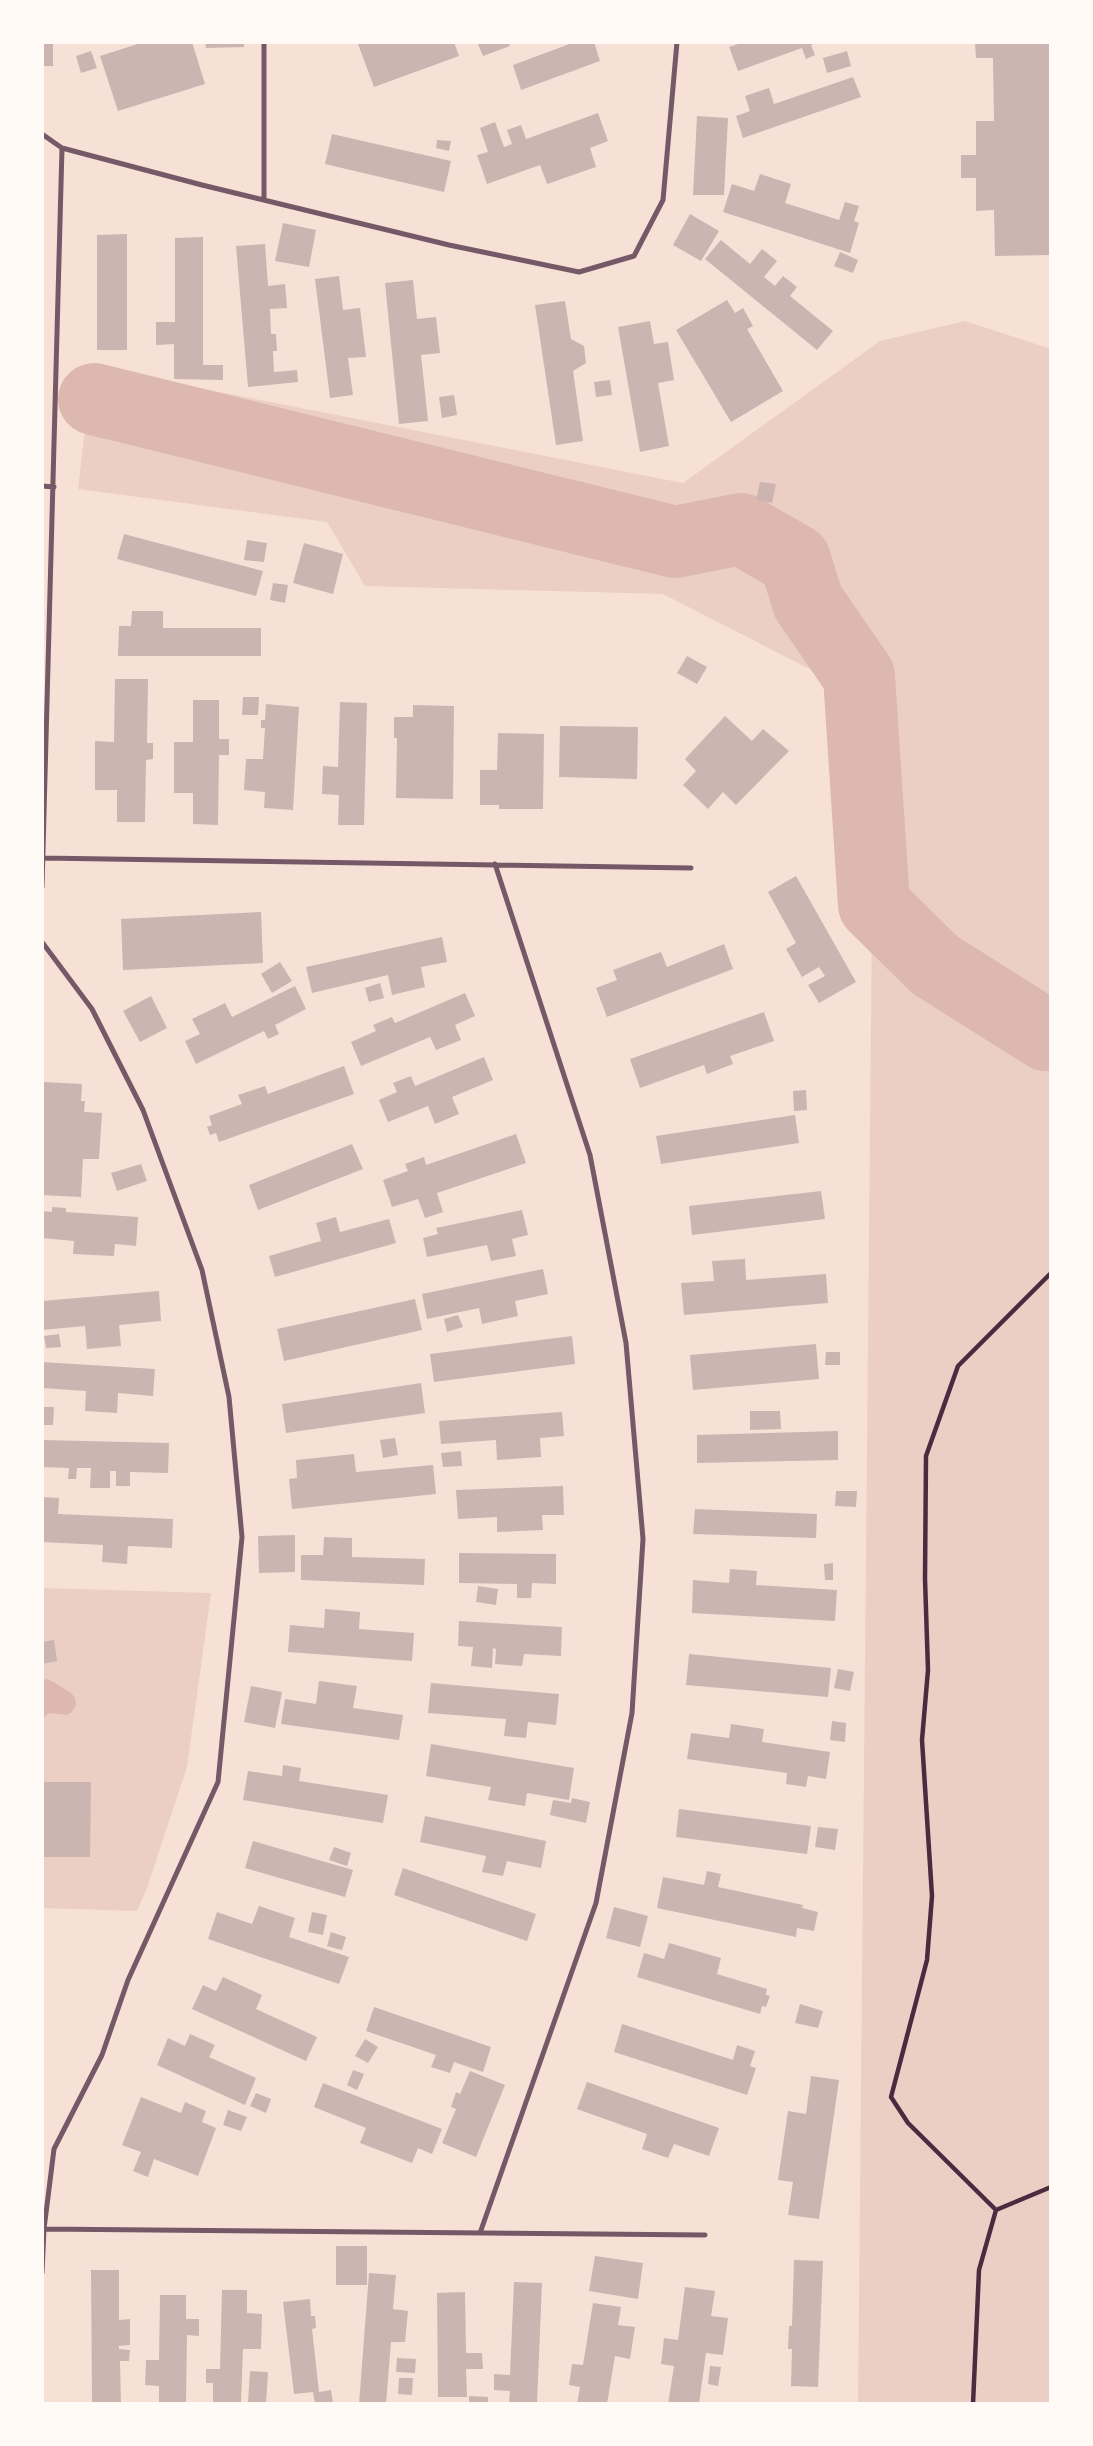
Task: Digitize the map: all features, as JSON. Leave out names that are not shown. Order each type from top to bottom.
[{"type":"lane","points":[[264,42],[264,200]]},
{"type":"lane","points":[[42,134],[62,148],[264,200],[449,245],[579,272],[634,257],[663,200],[677,42]]},
{"type":"lane","points":[[42,887],[62,148]]},
{"type":"lane","points":[[42,486],[54,487]]},
{"type":"lane","points":[[42,858],[691,868]]},
{"type":"lane","points":[[480,2233],[596,1903],[632,1713],[643,1539],[626,1342],[590,1155],[495,864]]},
{"type":"lane","points":[[42,942],[92,1009],[143,1110],[202,1270],[229,1397],[242,1537],[218,1782],[128,1980],[102,2055],[54,2149],[43,2228],[42,2273]]},
{"type":"lane","points":[[43,2228],[705,2235]]},
{"type":"path","points":[[996,2210],[908,2123],[891,2097],[927,1960],[932,1896],[922,1740],[928,1670],[925,1578],[926,1456],[958,1366],[1051,1273]]},
{"type":"path","points":[[996,2210],[1051,2187]]},
{"type":"path","points":[[973,2404],[979,2270],[996,2210]]},
{"type":"shaded area","points":[[965,321],[1051,349],[1051,2404],[858,2404],[874,702],[663,594],[365,586],[327,522],[78,489],[92,367],[683,483],[880,341]]},
{"type":"shaded area","points":[[42,1588],[211,1593],[187,1767],[137,1911],[42,1908]]},
{"type":"shaded area","points":[[42,1678],[71,1693],[76,1705],[72,1712],[67,1715],[49,1713],[42,1719]]},
{"type":"building","points":[[42,42],[53,42],[53,66],[42,66]]},
{"type":"building","points":[[144,42],[192,42],[205,84],[118,111],[100,56]]},
{"type":"building","points":[[205,42],[244,42],[244,47],[206,48]]},
{"type":"building","points":[[454,42],[459,56],[374,87],[358,44]]},
{"type":"building","points":[[477,42],[508,42],[510,46],[483,56]]},
{"type":"building","points":[[575,42],[594,42],[600,61],[521,90],[513,65]]},
{"type":"building","points":[[744,42],[819,42],[811,45],[815,55],[806,59],[802,48],[738,71],[729,47]]},
{"type":"building","points":[[975,42],[1051,42],[1051,255],[995,256],[994,210],[976,211],[976,178],[961,178],[961,155],[976,155],[976,121],[994,121],[993,58],[976,58]]},
{"type":"building","points":[[91,51],[97,68],[81,73],[76,56]]},
{"type":"building","points":[[847,51],[851,66],[827,73],[823,58]]},
{"type":"building","points":[[853,77],[861,97],[743,138],[736,116],[750,111],[745,96],[769,88],[774,104]]},
{"type":"building","points":[[598,113],[608,141],[590,148],[596,167],[547,184],[540,165],[487,184],[477,155],[488,152],[480,128],[495,122],[504,147],[512,144],[507,130],[521,125],[526,139]]},
{"type":"building","points":[[697,116],[728,118],[724,195],[693,195]]},
{"type":"building","points":[[332,134],[451,161],[444,192],[325,164]]},
{"type":"building","points":[[437,140],[451,141],[449,151],[436,148]]},
{"type":"building","points":[[760,174],[791,184],[785,203],[839,220],[845,202],[859,206],[854,221],[859,223],[850,253],[723,212],[732,184],[754,191]]},
{"type":"building","points":[[690,214],[719,231],[701,261],[673,245]]},
{"type":"building","points":[[283,223],[316,230],[309,267],[275,261]]},
{"type":"building","points":[[127,234],[127,350],[97,350],[97,235]]},
{"type":"building","points":[[203,237],[203,365],[223,365],[223,380],[174,379],[174,344],[156,345],[156,322],[175,322],[175,238]]},
{"type":"building","points":[[721,240],[750,264],[762,249],[777,261],[764,277],[775,286],[783,276],[797,287],[790,296],[833,331],[817,350],[705,259]]},
{"type":"building","points":[[265,244],[268,286],[285,284],[287,308],[270,309],[271,334],[276,334],[277,351],[273,351],[274,372],[297,370],[298,382],[248,387],[236,246]]},
{"type":"building","points":[[840,252],[858,260],[853,273],[834,266]]},
{"type":"building","points":[[339,276],[343,310],[360,308],[366,357],[348,358],[353,395],[330,398],[315,279]]},
{"type":"building","points":[[413,280],[417,319],[436,317],[440,353],[421,355],[428,421],[399,424],[385,283]]},
{"type":"building","points":[[727,300],[735,313],[743,308],[753,326],[747,329],[783,391],[731,422],[676,330]]},
{"type":"building","points":[[565,301],[571,339],[584,346],[586,363],[573,371],[583,441],[556,445],[535,305]]},
{"type":"building","points":[[650,321],[654,344],[668,342],[674,380],[658,383],[669,446],[640,452],[618,327]]},
{"type":"building","points":[[610,380],[612,395],[596,397],[594,382]]},
{"type":"building","points":[[454,395],[457,415],[442,418],[439,397]]},
{"type":"building","points":[[760,482],[776,484],[772,503],[756,500]]},
{"type":"building","points":[[124,534],[263,571],[256,596],[117,559]]},
{"type":"building","points":[[247,540],[267,543],[264,562],[244,560]]},
{"type":"building","points":[[304,543],[343,554],[333,594],[293,583]]},
{"type":"building","points":[[273,583],[288,585],[285,603],[270,600]]},
{"type":"building","points":[[132,611],[163,611],[163,628],[261,628],[261,656],[118,656],[119,626],[131,626]]},
{"type":"building","points":[[687,656],[707,667],[697,684],[677,673]]},
{"type":"building","points":[[115,679],[148,679],[147,743],[153,743],[153,759],[146,760],[145,822],[117,822],[117,790],[95,790],[95,741],[114,742]]},
{"type":"building","points":[[243,697],[259,697],[258,715],[242,715]]},
{"type":"building","points":[[193,700],[219,700],[219,739],[229,739],[229,755],[219,755],[218,825],[193,824],[193,793],[174,793],[174,742],[193,742]]},
{"type":"building","points":[[340,702],[367,703],[364,825],[338,825],[339,795],[322,794],[323,766],[338,767]]},
{"type":"building","points":[[266,704],[299,707],[293,810],[264,808],[265,792],[244,790],[246,759],[263,759],[265,728],[261,728],[261,720],[265,720]]},
{"type":"building","points":[[413,705],[454,706],[453,799],[396,798],[397,738],[394,738],[394,717],[413,717]]},
{"type":"building","points":[[725,716],[752,741],[763,729],[789,751],[736,805],[723,792],[708,809],[683,785],[696,771],[685,759]]},
{"type":"building","points":[[560,726],[638,727],[637,779],[559,777]]},
{"type":"building","points":[[498,733],[544,734],[543,809],[499,809],[499,805],[480,805],[480,770],[497,770]]},
{"type":"building","points":[[796,876],[856,982],[819,1003],[808,985],[825,976],[819,967],[802,977],[786,949],[796,943],[768,892]]},
{"type":"building","points":[[261,912],[263,963],[123,970],[121,919]]},
{"type":"building","points":[[442,937],[447,962],[421,967],[425,987],[392,995],[388,975],[312,993],[306,967]]},
{"type":"building","points":[[724,944],[733,969],[607,1017],[596,988],[617,980],[613,970],[661,952],[667,967]]},
{"type":"building","points":[[280,962],[292,981],[272,993],[261,974]]},
{"type":"building","points":[[380,983],[384,998],[369,1002],[365,988]]},
{"type":"building","points":[[295,986],[306,1009],[275,1025],[279,1034],[268,1039],[264,1031],[196,1064],[185,1041],[200,1034],[192,1019],[225,1003],[232,1017]]},
{"type":"building","points":[[465,993],[475,1016],[455,1025],[461,1040],[436,1050],[430,1037],[361,1066],[351,1042],[376,1031],[373,1025],[392,1017],[395,1023]]},
{"type":"building","points":[[151,996],[167,1028],[140,1042],[123,1011]]},
{"type":"building","points":[[764,1012],[774,1041],[730,1056],[733,1064],[707,1074],[704,1065],[640,1088],[630,1059]]},
{"type":"building","points":[[484,1057],[493,1080],[452,1097],[459,1114],[435,1124],[428,1106],[388,1122],[379,1100],[397,1092],[393,1083],[411,1076],[415,1086]]},
{"type":"building","points":[[344,1066],[354,1094],[219,1142],[216,1133],[210,1135],[207,1127],[212,1125],[209,1116],[242,1104],[238,1095],[265,1086],[268,1094]]},
{"type":"building","points":[[44,1082],[82,1084],[81,1101],[85,1101],[84,1112],[102,1113],[99,1159],[83,1159],[81,1197],[42,1195]]},
{"type":"building","points":[[806,1090],[807,1110],[794,1111],[793,1091]]},
{"type":"building","points":[[795,1115],[799,1143],[661,1164],[656,1136]]},
{"type":"building","points":[[516,1134],[526,1163],[437,1193],[443,1212],[425,1218],[418,1199],[392,1207],[383,1180],[408,1171],[405,1164],[424,1157],[426,1165]]},
{"type":"building","points":[[352,1144],[363,1169],[258,1210],[249,1185]]},
{"type":"building","points":[[141,1164],[147,1181],[117,1191],[111,1173]]},
{"type":"building","points":[[821,1191],[825,1219],[692,1235],[689,1206]]},
{"type":"building","points":[[52,1207],[66,1208],[66,1212],[138,1217],[136,1246],[115,1244],[114,1256],[73,1254],[74,1241],[42,1238],[42,1211],[52,1212]]},
{"type":"building","points":[[522,1210],[528,1235],[512,1239],[516,1256],[491,1261],[487,1245],[427,1257],[423,1238],[438,1234],[436,1228]]},
{"type":"building","points":[[336,1217],[340,1232],[389,1219],[396,1243],[275,1277],[269,1256],[321,1241],[316,1223]]},
{"type":"building","points":[[745,1259],[746,1280],[826,1274],[828,1303],[684,1315],[681,1283],[714,1281],[712,1261]]},
{"type":"building","points":[[543,1269],[548,1294],[515,1301],[518,1316],[482,1324],[479,1308],[427,1319],[422,1294]]},
{"type":"building","points":[[159,1291],[161,1321],[119,1325],[121,1346],[87,1349],[85,1326],[42,1330],[42,1301]]},
{"type":"building","points":[[415,1299],[422,1330],[284,1361],[277,1329]]},
{"type":"building","points":[[458,1315],[463,1327],[447,1332],[444,1319]]},
{"type":"building","points":[[59,1334],[61,1347],[46,1348],[44,1336]]},
{"type":"building","points":[[572,1336],[575,1364],[434,1382],[430,1354]]},
{"type":"building","points":[[816,1344],[819,1379],[693,1390],[690,1355]]},
{"type":"building","points":[[826,1352],[840,1352],[840,1365],[825,1365]]},
{"type":"building","points":[[42,1362],[155,1369],[153,1396],[118,1393],[117,1413],[85,1411],[86,1391],[42,1388]]},
{"type":"building","points":[[421,1383],[425,1413],[286,1433],[282,1404]]},
{"type":"building","points":[[42,1407],[54,1407],[53,1425],[42,1425]]},
{"type":"building","points":[[750,1411],[780,1411],[781,1429],[750,1430]]},
{"type":"building","points":[[562,1412],[564,1436],[540,1438],[541,1457],[497,1460],[496,1440],[441,1444],[439,1421]]},
{"type":"building","points":[[838,1431],[838,1460],[697,1463],[697,1435]]},
{"type":"building","points":[[395,1438],[398,1455],[383,1458],[380,1440]]},
{"type":"building","points":[[42,1440],[169,1443],[168,1473],[130,1472],[130,1486],[116,1486],[116,1471],[110,1471],[110,1488],[90,1488],[91,1468],[77,1468],[76,1479],[68,1479],[69,1468],[42,1467]]},
{"type":"building","points":[[461,1451],[462,1466],[443,1467],[441,1453]]},
{"type":"building","points":[[354,1454],[356,1472],[433,1465],[436,1494],[292,1509],[289,1479],[297,1478],[296,1460]]},
{"type":"building","points":[[563,1486],[564,1515],[542,1515],[543,1530],[497,1532],[497,1517],[458,1519],[456,1490]]},
{"type":"building","points":[[836,1491],[857,1491],[856,1507],[835,1506]]},
{"type":"building","points":[[42,1497],[59,1498],[58,1514],[173,1519],[172,1548],[128,1546],[127,1564],[102,1562],[103,1545],[42,1542]]},
{"type":"building","points":[[695,1509],[817,1514],[816,1538],[693,1534]]},
{"type":"building","points":[[295,1535],[295,1572],[259,1573],[258,1536]]},
{"type":"building","points":[[324,1537],[352,1538],[352,1557],[425,1559],[424,1585],[301,1580],[301,1555],[323,1555]]},
{"type":"building","points":[[459,1553],[556,1554],[556,1584],[532,1583],[531,1598],[517,1598],[517,1584],[459,1583]]},
{"type":"building","points":[[833,1563],[833,1580],[825,1580],[824,1564]]},
{"type":"building","points":[[730,1569],[757,1571],[756,1585],[837,1590],[835,1621],[692,1613],[693,1580],[729,1583]]},
{"type":"building","points":[[478,1586],[498,1589],[496,1605],[476,1602]]},
{"type":"building","points":[[325,1609],[360,1612],[359,1629],[414,1633],[412,1661],[288,1652],[290,1625],[324,1628]]},
{"type":"building","points":[[459,1621],[562,1627],[561,1656],[524,1654],[522,1666],[495,1664],[496,1649],[493,1648],[492,1668],[471,1666],[473,1647],[458,1646]]},
{"type":"building","points":[[54,1640],[57,1661],[42,1664],[42,1642]]},
{"type":"building","points":[[689,1654],[831,1668],[828,1697],[686,1685]]},
{"type":"building","points":[[838,1669],[854,1672],[850,1691],[834,1688]]},
{"type":"building","points":[[319,1681],[357,1686],[353,1708],[403,1715],[399,1740],[281,1724],[285,1699],[316,1704]]},
{"type":"building","points":[[431,1683],[559,1694],[556,1725],[528,1722],[526,1738],[504,1736],[506,1719],[428,1713]]},
{"type":"building","points":[[251,1686],[282,1692],[275,1728],[244,1722]]},
{"type":"building","points":[[832,1721],[846,1723],[845,1742],[830,1740]]},
{"type":"building","points":[[731,1724],[764,1729],[762,1742],[830,1752],[826,1779],[808,1776],[806,1787],[786,1784],[787,1773],[687,1759],[691,1733],[729,1738]]},
{"type":"building","points":[[431,1744],[574,1768],[569,1800],[527,1793],[525,1806],[488,1800],[491,1787],[426,1776]]},
{"type":"building","points":[[283,1765],[301,1768],[299,1781],[388,1795],[383,1823],[243,1800],[248,1771],[282,1776]]},
{"type":"building","points":[[42,1782],[91,1782],[90,1857],[42,1857]]},
{"type":"building","points":[[572,1798],[590,1802],[586,1823],[550,1815],[553,1800],[571,1803]]},
{"type":"building","points":[[679,1809],[811,1826],[807,1854],[676,1837]]},
{"type":"building","points":[[425,1816],[546,1841],[541,1868],[507,1861],[503,1876],[482,1872],[486,1856],[420,1842]]},
{"type":"building","points":[[818,1827],[838,1829],[835,1850],[815,1847]]},
{"type":"building","points":[[253,1841],[353,1870],[345,1897],[245,1868]]},
{"type":"building","points":[[334,1847],[351,1853],[347,1866],[329,1860]]},
{"type":"building","points":[[403,1868],[536,1914],[527,1941],[394,1895]]},
{"type":"building","points":[[707,1871],[721,1874],[718,1887],[803,1905],[802,1908],[818,1912],[814,1931],[797,1928],[796,1937],[657,1908],[663,1877],[704,1885]]},
{"type":"building","points":[[259,1906],[295,1918],[289,1937],[349,1957],[339,1984],[208,1939],[217,1912],[252,1924]]},
{"type":"building","points":[[614,1907],[648,1916],[640,1947],[606,1938]]},
{"type":"building","points":[[312,1912],[327,1915],[323,1935],[308,1932]]},
{"type":"building","points":[[331,1932],[346,1937],[342,1950],[327,1946]]},
{"type":"building","points":[[669,1943],[721,1958],[717,1974],[767,1989],[766,1995],[770,1996],[766,2007],[762,2006],[760,2014],[637,1977],[644,1953],[664,1959]]},
{"type":"building","points":[[223,1977],[262,1995],[256,2009],[317,2037],[306,2061],[192,2009],[203,1985],[216,1991]]},
{"type":"building","points":[[800,2004],[823,2011],[818,2028],[795,2023]]},
{"type":"building","points":[[374,2007],[491,2047],[483,2072],[454,2062],[450,2073],[431,2067],[436,2055],[366,2031]]},
{"type":"building","points":[[622,2024],[733,2060],[737,2045],[755,2051],[750,2066],[756,2068],[747,2095],[614,2052]]},
{"type":"building","points":[[190,2034],[215,2045],[209,2057],[256,2078],[245,2105],[157,2065],[168,2038],[185,2046]]},
{"type":"building","points":[[365,2039],[378,2047],[368,2063],[355,2056]]},
{"type":"building","points":[[353,2070],[364,2074],[357,2090],[347,2085]]},
{"type":"building","points":[[470,2071],[505,2085],[476,2157],[442,2143],[456,2109],[451,2107],[456,2092],[460,2094]]},
{"type":"building","points":[[811,2076],[839,2080],[819,2219],[788,2215],[793,2182],[778,2180],[788,2111],[806,2114]]},
{"type":"building","points":[[587,2082],[719,2128],[709,2156],[674,2144],[668,2158],[642,2149],[647,2134],[577,2109]]},
{"type":"building","points":[[323,2083],[442,2129],[432,2154],[418,2148],[412,2163],[360,2143],[366,2128],[314,2107]]},
{"type":"building","points":[[256,2093],[271,2099],[266,2113],[250,2106]]},
{"type":"building","points":[[141,2097],[181,2113],[185,2102],[206,2111],[202,2122],[216,2128],[198,2176],[154,2159],[148,2177],[133,2171],[141,2152],[122,2145]]},
{"type":"building","points":[[228,2110],[247,2117],[241,2131],[223,2125]]},
{"type":"building","points":[[336,2246],[367,2246],[367,2285],[336,2285]]},
{"type":"building","points":[[595,2256],[643,2263],[638,2299],[589,2291]]},
{"type":"building","points":[[794,2260],[823,2261],[818,2387],[791,2386],[792,2349],[788,2349],[789,2326],[792,2326]]},
{"type":"building","points":[[91,2270],[119,2270],[119,2320],[130,2319],[130,2345],[119,2346],[119,2349],[130,2350],[129,2361],[120,2361],[121,2404],[92,2404]]},
{"type":"building","points":[[369,2273],[396,2275],[393,2309],[408,2311],[405,2342],[391,2342],[386,2404],[359,2404]]},
{"type":"building","points":[[514,2282],[542,2283],[537,2404],[509,2404],[510,2391],[494,2390],[494,2374],[510,2375]]},
{"type":"building","points":[[685,2287],[715,2291],[711,2316],[728,2318],[723,2355],[706,2353],[699,2404],[668,2404],[674,2366],[661,2364],[664,2338],[678,2340]]},
{"type":"building","points":[[222,2290],[247,2290],[247,2313],[262,2314],[261,2349],[243,2349],[241,2402],[213,2402],[213,2383],[206,2383],[206,2369],[220,2369]]},
{"type":"building","points":[[465,2292],[466,2353],[482,2353],[483,2369],[466,2369],[467,2397],[438,2397],[437,2293]]},
{"type":"building","points":[[160,2295],[186,2295],[186,2319],[199,2319],[199,2336],[187,2335],[186,2404],[159,2404],[159,2386],[145,2385],[146,2360],[159,2360]]},
{"type":"building","points":[[310,2299],[311,2316],[315,2316],[316,2328],[312,2329],[319,2392],[331,2390],[333,2404],[315,2404],[313,2392],[294,2394],[283,2302]]},
{"type":"building","points":[[593,2303],[621,2307],[618,2325],[635,2327],[630,2359],[615,2356],[607,2404],[577,2404],[580,2387],[569,2385],[572,2364],[583,2365]]},
{"type":"building","points":[[397,2358],[416,2359],[415,2373],[396,2372]]},
{"type":"building","points":[[710,2366],[721,2367],[718,2386],[708,2384]]},
{"type":"building","points":[[250,2371],[268,2372],[266,2404],[248,2403]]},
{"type":"building","points":[[399,2378],[413,2378],[412,2395],[398,2394]]},
{"type":"building","points":[[469,2396],[488,2397],[488,2404],[469,2404]]},
{"type":"waterway","points":[[94,399],[675,542],[741,529],[795,560],[808,602],[859,676],[874,905],[935,965],[1046,1035],[1051,1034]]}]
